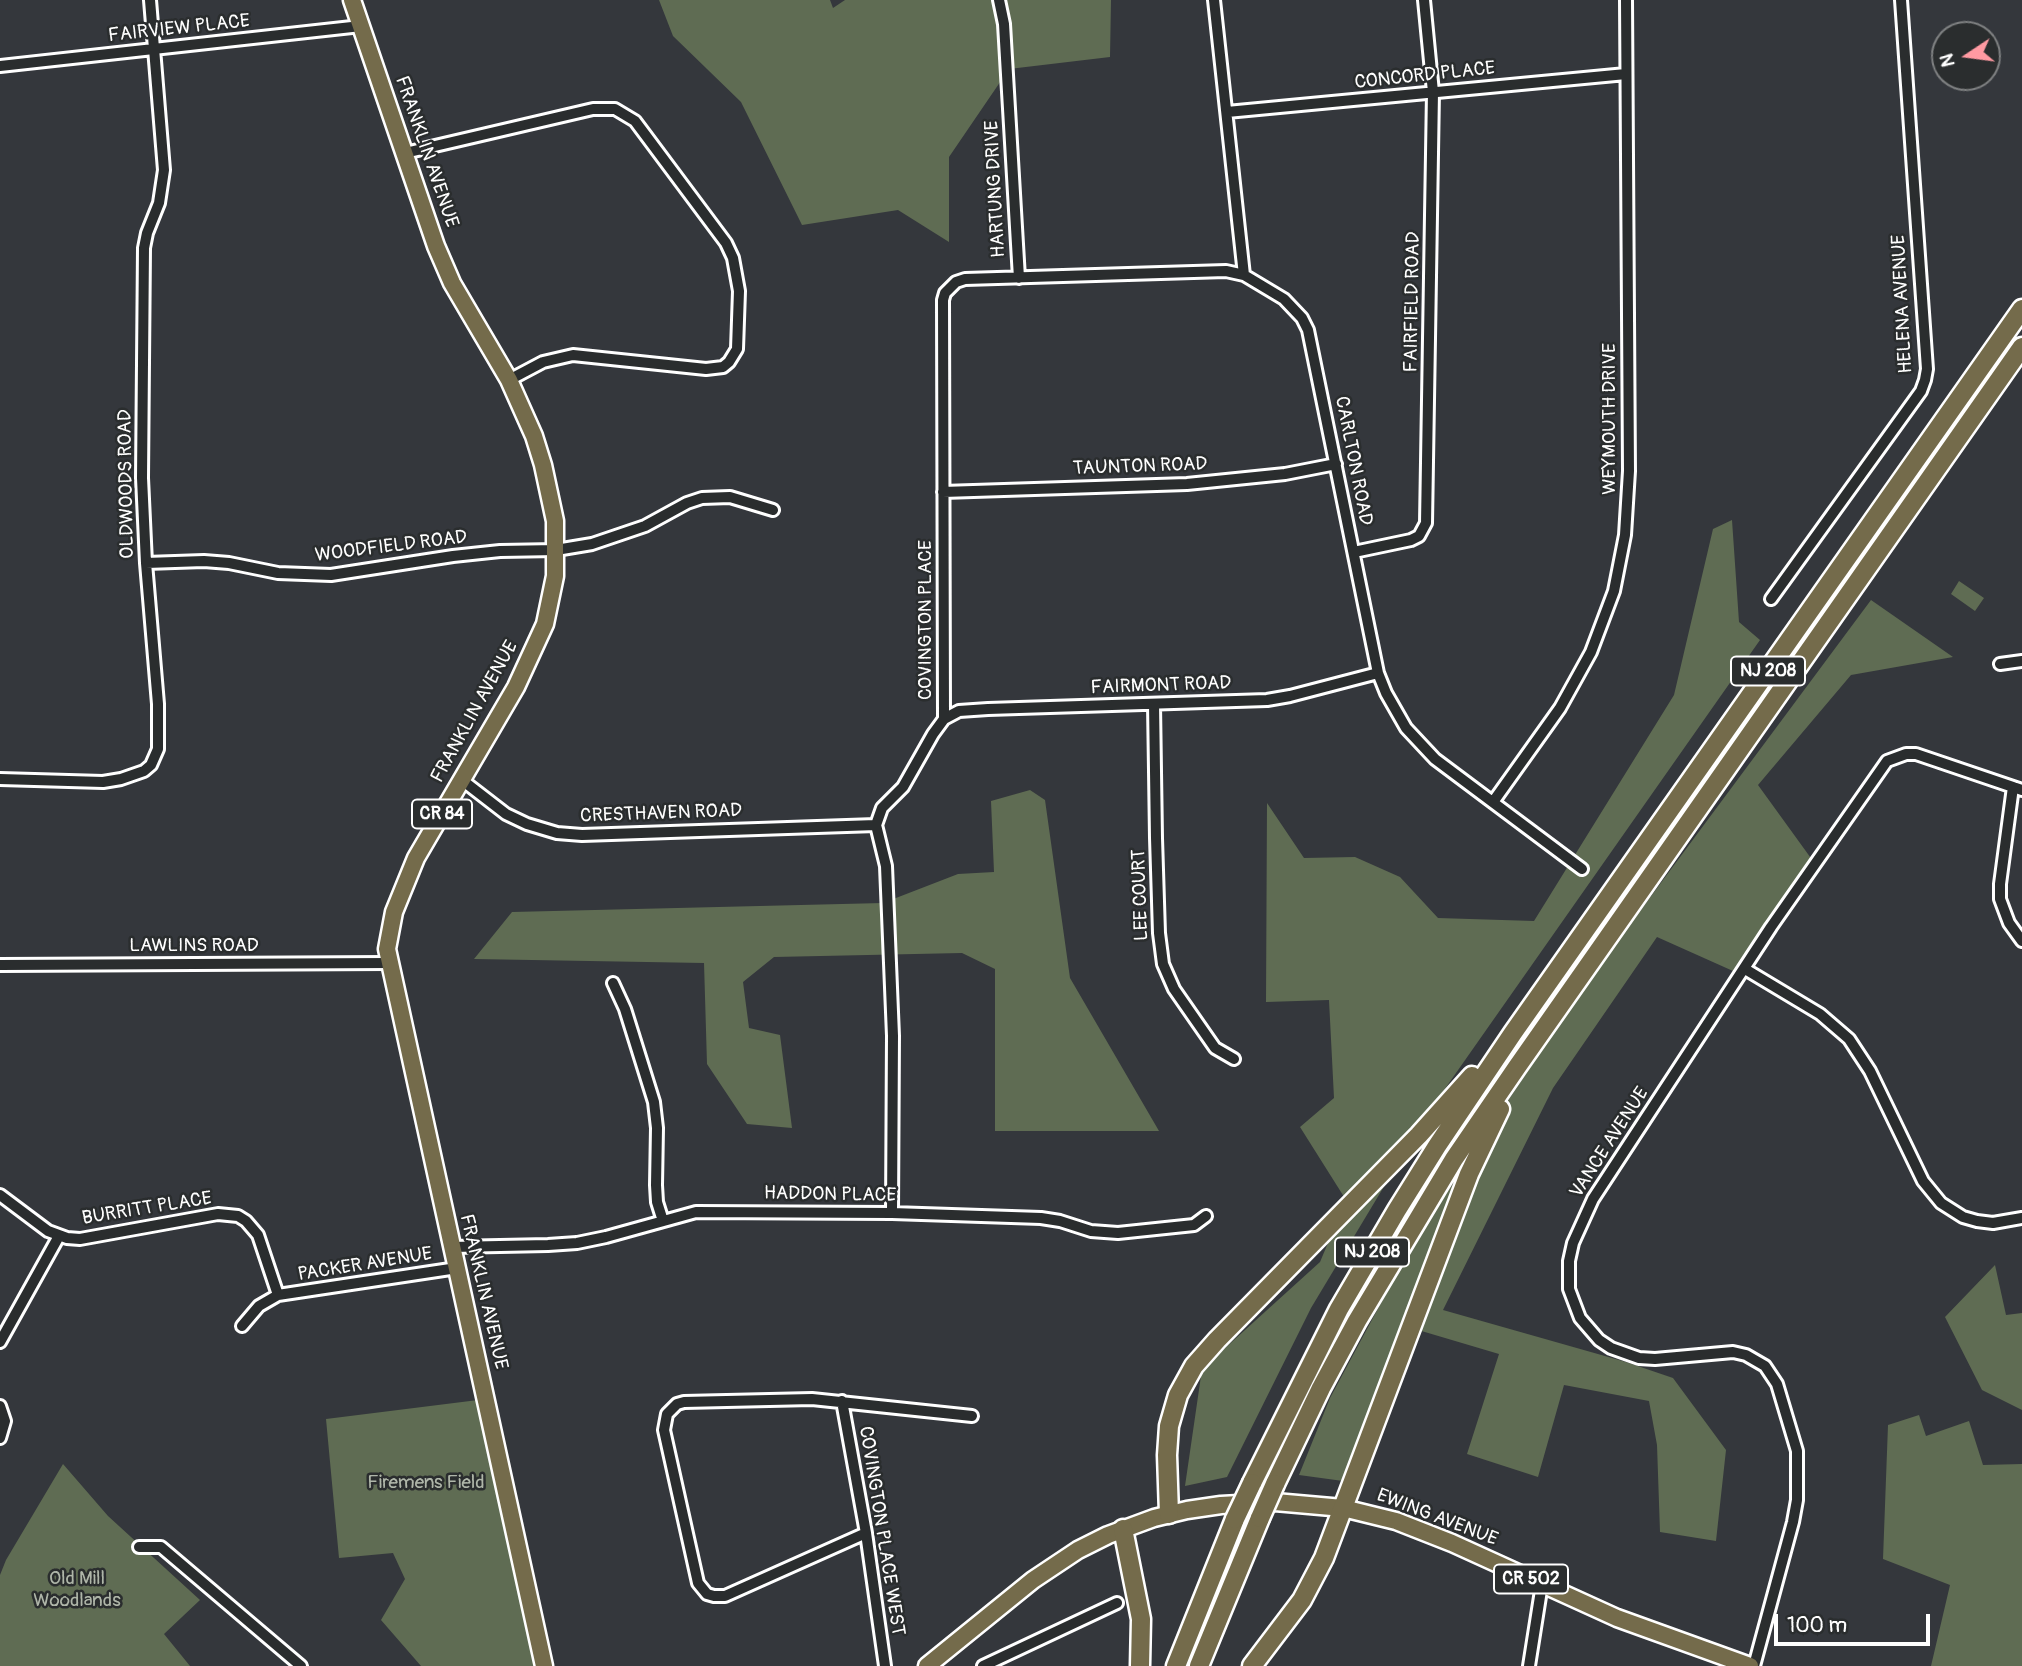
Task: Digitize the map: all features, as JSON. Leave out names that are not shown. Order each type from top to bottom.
[{"type":"highway","name":"NJ 208","points":[[1175,1666],[1252,1483],[1303,1378],[1358,1276],[1416,1179],[1513,1033],[2022,309]]},
{"type":"highway","name":"NJ 208","points":[[1199,1666],[1260,1518],[1321,1388],[1376,1287],[1454,1158],[2022,347]]},
{"type":"highway","points":[[1169,1514],[1169,1426],[1178,1395],[1194,1366],[1419,1135],[1513,1033]]},
{"type":"highway","points":[[1252,1666],[1310,1587],[1324,1558],[1469,1174],[1488,1130],[1539,1035]]},
{"type":"highway","points":[[1123,1529],[1140,1609],[1140,1666]]},
{"type":"main road","name":"FRANKLIN AVENUE","points":[[352,0],[436,246],[452,283],[509,380],[534,436],[555,520],[556,550],[552,598],[536,645],[516,687],[405,882],[389,931],[388,962],[544,1666]]},
{"type":"main road","name":"EWING AVENUE","points":[[927,1666],[1049,1569],[1078,1550],[1123,1529],[1169,1514],[1256,1502],[1302,1503],[1343,1508],[1414,1527],[1617,1618],[1752,1666]]},
{"type":"street","name":"OLDWOODS ROAD","points":[[0,779],[103,782],[135,775],[151,765],[156,757],[159,741],[142,478],[144,248],[159,203],[164,170],[150,0]]},
{"type":"street","name":"HARTUNG DRIVE","points":[[999,0],[1004,24],[1019,278],[1226,271],[1244,275]]},
{"type":"street","points":[[1214,0],[1244,275]]},
{"type":"street","name":"FAIRFIELD ROAD","points":[[1354,552],[1411,540],[1419,536],[1426,523],[1433,92],[1424,0]]},
{"type":"street","name":"WEYMOUTH DRIVE","points":[[1493,802],[1575,683],[1605,618],[1620,563],[1629,471],[1626,0]]},
{"type":"street","name":"HELENA AVENUE","points":[[1771,599],[1921,391],[1925,380],[1927,369],[1901,0]]},
{"type":"street","name":"FAIRVIEW PLACE","points":[[0,66],[361,26]]},
{"type":"street","name":"CONCORD PLACE","points":[[1227,112],[1626,74]]},
{"type":"street","points":[[405,153],[593,109],[615,109],[635,121],[726,243],[733,258],[739,291],[737,349],[723,367],[706,369],[573,355],[543,362],[509,380]]},
{"type":"street","name":"CARLTON ROAD","points":[[1244,275],[1284,299],[1294,308],[1308,330],[1378,673],[1394,710],[1420,745],[1436,760],[1582,869]]},
{"type":"street","name":"COVINGTON PLACE","points":[[876,825],[882,808],[904,787],[944,719],[943,300],[945,293],[956,282],[965,279],[1019,278]]},
{"type":"street","name":"TAUNTON ROAD","points":[[943,492],[1187,484],[1285,474],[1336,464]]},
{"type":"street","name":"WOODFIELD ROAD","points":[[146,563],[204,561],[278,573],[331,575],[453,556],[500,551],[556,550],[619,536],[702,498],[730,496],[773,510]]},
{"type":"street","points":[[2000,664],[2022,661]]},
{"type":"street","name":"FAIRMONT ROAD","points":[[944,719],[959,711],[988,709],[1267,700],[1378,673]]},
{"type":"street","name":"LEE COURT","points":[[1154,704],[1159,933],[1163,964],[1174,989],[1215,1048],[1234,1059]]},
{"type":"street","name":"VANCE AVENUE","points":[[1752,1666],[1797,1500],[1797,1451],[1777,1384],[1765,1366],[1746,1355],[1722,1353],[1655,1359],[1639,1358],[1611,1348],[1589,1330],[1574,1305],[1568,1276],[1573,1243],[1592,1199],[1856,802],[1887,761],[1906,754],[1916,754],[2017,789]]},
{"type":"street","name":"CRESTHAVEN ROAD","points":[[462,780],[506,814],[556,833],[582,835],[876,825]]},
{"type":"street","points":[[2017,789],[2000,884],[2000,899],[2009,923],[2022,941]]},
{"type":"street","points":[[876,825],[886,866],[893,1036],[892,1213]]},
{"type":"street","name":"LAWLINS ROAD","points":[[0,965],[388,962]]},
{"type":"street","points":[[1745,969],[1820,1014],[1849,1039],[1870,1071],[1923,1181],[1941,1203],[1963,1217],[1977,1221],[1993,1223],[2022,1218]]},
{"type":"street","points":[[613,983],[625,1009],[654,1102],[657,1128],[657,1202],[663,1221]]},
{"type":"street","name":"BURRITT PLACE","points":[[0,1195],[48,1231],[59,1236],[80,1239],[229,1214],[246,1221],[260,1240]]},
{"type":"street","name":"HADDON PLACE","points":[[452,1247],[577,1242],[606,1237],[696,1212],[1041,1217],[1091,1231],[1118,1234],[1194,1224],[1206,1216]]},
{"type":"street","points":[[0,1342],[59,1236]]},
{"type":"street","name":"PACKER AVENUE","points":[[260,1240],[278,1295]]},
{"type":"street","name":"PACKER AVENUE","points":[[242,1326],[259,1306],[278,1295],[457,1268]]},
{"type":"street","points":[[866,1533],[725,1596],[714,1597],[707,1594],[698,1583],[664,1430],[667,1414],[677,1404],[684,1402],[749,1399],[842,1401],[972,1416]]},
{"type":"street","name":"COVINGTON PLACE WEST","points":[[842,1401],[866,1533],[885,1666]]},
{"type":"street","points":[[0,1406],[5,1421],[0,1438]]},
{"type":"street","points":[[139,1547],[161,1547],[302,1666]]},
{"type":"street","points":[[1528,1666],[1542,1584]]},
{"type":"street","points":[[983,1666],[1117,1603]]},
{"type":"green space","points":[[659,0],[830,0],[833,8],[845,0],[1111,0],[1110,57],[1009,69],[949,157],[949,242],[898,210],[802,225],[741,102],[673,36]]},
{"type":"green space","points":[[1732,520],[1739,622],[1760,640],[1430,1110],[1311,1308],[1227,1477],[1185,1486],[1202,1369],[1320,1262],[1346,1200],[1300,1127],[1334,1098],[1329,1000],[1266,1002],[1267,803],[1304,858],[1355,857],[1400,877],[1438,918],[1534,921],[1674,695],[1713,529]]},
{"type":"green space","points":[[1959,581],[1984,598],[1975,611],[1951,594]]},
{"type":"green space","points":[[1871,600],[1953,657],[1851,675],[1758,785],[1813,861],[1733,971],[1657,937],[1553,1088],[1443,1310],[1673,1378],[1726,1450],[1716,1541],[1660,1532],[1657,1445],[1649,1401],[1564,1385],[1538,1477],[1467,1454],[1499,1354],[1408,1327],[1343,1481],[1299,1475],[1330,1398],[1411,1247],[1582,989]]},
{"type":"green space","points":[[1030,790],[1045,800],[1070,978],[1159,1131],[995,1131],[995,969],[962,953],[774,957],[743,982],[749,1028],[780,1035],[792,1128],[747,1124],[707,1064],[704,963],[474,959],[512,912],[883,903],[958,874],[994,872],[991,801]]},
{"type":"green space","points":[[1995,1265],[2006,1315],[2022,1313],[2022,1410],[1982,1390],[1945,1317]]},
{"type":"green space","name":"Firemens Field","points":[[486,1399],[544,1666],[421,1666],[381,1620],[405,1579],[393,1553],[339,1558],[326,1419]]},
{"type":"green space","points":[[1919,1415],[1926,1436],[1969,1421],[1983,1465],[2022,1464],[2022,1666],[1931,1666],[1950,1585],[1883,1559],[1888,1425]]},
{"type":"green space","name":"Old Mill Woodlands","points":[[63,1464],[108,1516],[200,1600],[164,1634],[190,1666],[0,1666],[0,1575],[6,1560]]}]
